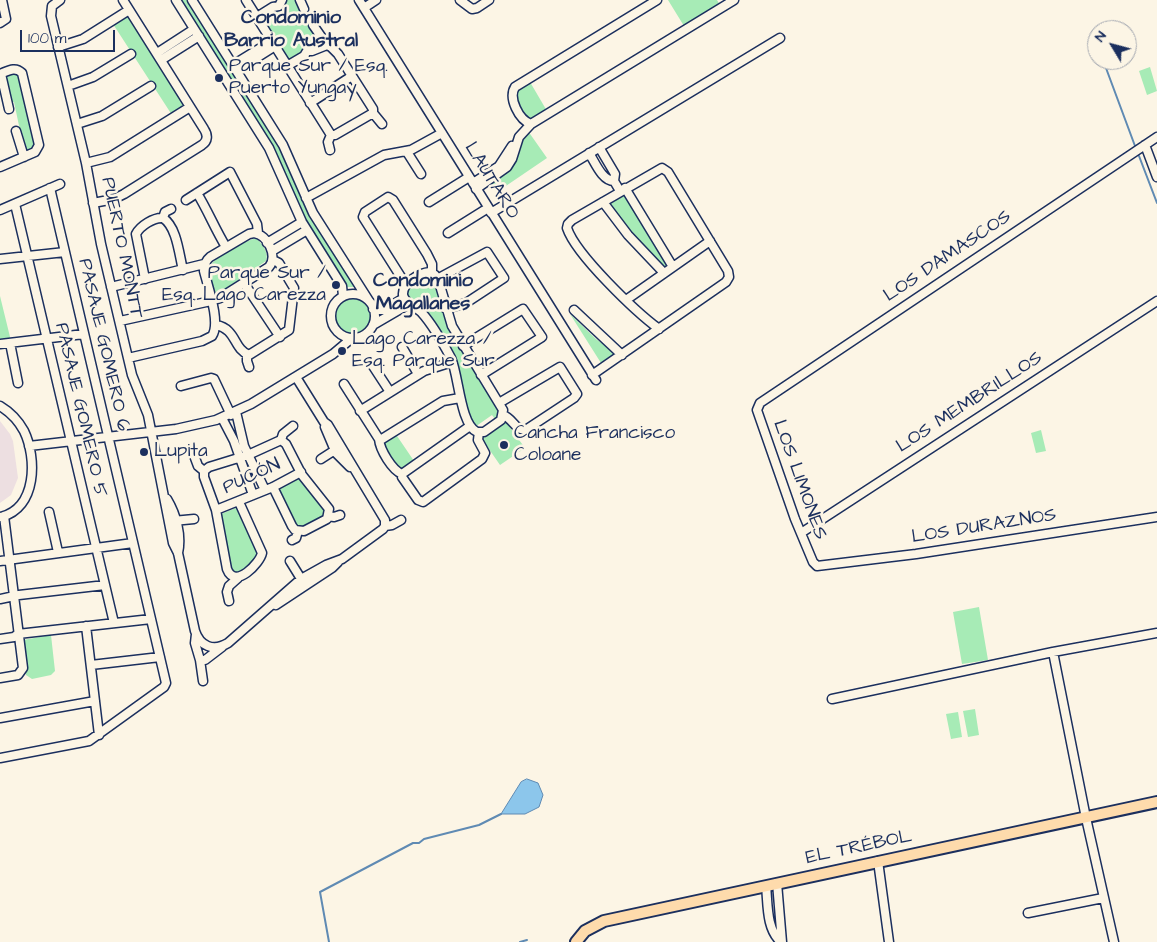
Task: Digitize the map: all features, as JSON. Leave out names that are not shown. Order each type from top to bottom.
[{"type":"main road","name":"EL TRÉBOL","points":[[576,942],[585,931],[604,921],[1157,802]]},
{"type":"street","points":[[0,23],[6,19],[2,0]]},
{"type":"street","name":"PUERTO MONTT","points":[[60,0],[52,6],[51,16],[86,163],[111,287],[128,358],[134,382],[148,415],[165,496],[180,546],[178,553],[196,634],[202,682]]},
{"type":"street","points":[[93,203],[114,199],[124,194],[202,145],[207,139],[204,129],[123,0]]},
{"type":"street","points":[[176,0],[271,153],[302,222],[340,282],[343,296]]},
{"type":"street","points":[[192,0],[287,152],[316,218],[373,308],[373,325]]},
{"type":"street","points":[[246,0],[331,135]]},
{"type":"street","points":[[300,0],[304,9]]},
{"type":"street","name":"LAUTARO","points":[[359,0],[594,377],[622,355]]},
{"type":"street","points":[[364,8],[376,0]]},
{"type":"street","points":[[460,0],[472,9],[479,7],[489,0]]},
{"type":"street","points":[[531,124],[523,118],[512,98],[515,87],[657,0]]},
{"type":"street","points":[[429,202],[505,169],[512,159],[518,137],[531,124],[725,2],[734,0]]},
{"type":"street","points":[[257,17],[280,3]]},
{"type":"street","points":[[58,47],[83,39],[129,10]]},
{"type":"street","points":[[313,25],[327,45],[336,51],[373,109],[373,113],[382,124]]},
{"type":"street","points":[[159,57],[194,29]]},
{"type":"street","points":[[159,57],[199,36]]},
{"type":"street","points":[[448,233],[600,147],[780,38]]},
{"type":"street","points":[[235,67],[273,43]]},
{"type":"street","points":[[287,66],[304,56],[307,50],[312,51],[327,45]]},
{"type":"street","points":[[68,86],[93,77],[131,54]]},
{"type":"street","points":[[0,167],[37,151],[39,145],[22,73],[17,69],[0,74],[9,109]]},
{"type":"street","points":[[310,103],[352,76]]},
{"type":"street","points":[[77,124],[102,116],[151,86]]},
{"type":"street","points":[[86,163],[110,157],[190,107]]},
{"type":"street","points":[[330,150],[328,142],[331,135],[342,131],[373,113]]},
{"type":"street","points":[[473,183],[502,162],[511,147],[523,118]]},
{"type":"street","points":[[16,131],[24,157]]},
{"type":"street","points":[[306,198],[384,155],[407,152],[442,134]]},
{"type":"street","name":"LOS DAMASCOS","points":[[757,406],[760,402],[809,369],[1157,137]]},
{"type":"street","points":[[1145,145],[1157,178]]},
{"type":"street","points":[[600,147],[615,174],[614,180],[673,267]]},
{"type":"street","points":[[407,152],[420,174]]},
{"type":"street","points":[[589,153],[604,178],[609,181],[614,180]]},
{"type":"street","points":[[574,310],[622,355],[728,279],[728,271],[668,172],[663,168],[657,169],[571,221],[568,228],[589,260],[626,300],[659,328]]},
{"type":"street","points":[[186,200],[230,172],[257,224],[258,233]]},
{"type":"street","points":[[0,210],[60,184]]},
{"type":"street","name":"PASAJE GOMERO 6","points":[[50,188],[166,684],[99,734]]},
{"type":"street","points":[[197,193],[206,208],[214,228],[226,247]]},
{"type":"street","points":[[406,285],[363,218],[364,212],[390,197],[430,259],[435,276],[450,322],[500,403],[503,415],[500,421],[487,430],[479,432],[473,430],[470,426],[460,398],[458,381],[452,362],[425,317],[407,301],[403,294],[406,285],[423,273],[435,276],[487,252],[504,278],[466,303],[446,309]]},
{"type":"street","points":[[602,202],[628,235],[664,274]]},
{"type":"street","name":"PASAJE GOMERO 5","points":[[15,204],[114,623]]},
{"type":"street","points":[[163,218],[166,212],[171,209]]},
{"type":"street","points":[[146,278],[136,234],[139,229],[158,218],[168,221],[172,229],[183,270]]},
{"type":"street","points":[[267,243],[302,222]]},
{"type":"street","points":[[272,252],[307,230]]},
{"type":"street","points":[[111,287],[204,264],[210,257],[250,233],[262,235],[272,252],[273,260],[269,267],[220,298],[120,321]]},
{"type":"street","points":[[626,300],[710,241]]},
{"type":"street","points":[[0,259],[65,252]]},
{"type":"street","points":[[216,325],[230,331],[242,351],[247,354],[251,354],[280,337],[290,328],[293,284],[279,263],[273,260]]},
{"type":"street","points":[[128,358],[205,340],[214,333],[216,325],[204,264]]},
{"type":"street","points":[[244,283],[280,337]]},
{"type":"street","points":[[352,338],[337,331],[332,324],[331,314],[335,303],[343,296],[357,294],[369,301]]},
{"type":"street","name":"LOS MEMBRILLOS","points":[[801,533],[1157,300]]},
{"type":"street","points":[[373,308],[384,310],[407,301]]},
{"type":"street","points":[[29,446],[196,426],[222,418],[234,413],[327,358],[352,338],[363,335],[373,325],[407,301]]},
{"type":"street","points":[[464,346],[523,309],[542,337],[481,375]]},
{"type":"street","points":[[327,358],[338,340],[337,331]]},
{"type":"street","points":[[0,344],[84,334]]},
{"type":"street","points":[[10,343],[18,383]]},
{"type":"street","points":[[402,347],[418,374]]},
{"type":"street","points":[[247,354],[249,367]]},
{"type":"street","points":[[360,411],[418,374],[452,362]]},
{"type":"street","points":[[373,366],[390,392]]},
{"type":"street","points":[[500,403],[560,367],[577,394],[574,398],[528,429],[517,428],[509,418],[503,415]]},
{"type":"street","points":[[296,377],[385,523],[392,525],[401,520]]},
{"type":"street","points":[[181,386],[211,378],[214,379],[234,413],[254,495]]},
{"type":"street","points":[[344,384],[379,439],[380,446],[397,472],[402,474],[402,477],[420,502],[482,459],[485,452],[478,440],[479,432]]},
{"type":"street","points":[[379,439],[382,439],[443,401],[460,398]]},
{"type":"street","points":[[0,406],[11,414],[20,425],[29,446],[32,476],[28,491],[18,506],[2,516],[23,668],[15,676],[0,678]]},
{"type":"street","name":"LOS LIMONES","points":[[757,406],[757,412],[801,533],[815,565]]},
{"type":"street","points":[[222,418],[234,442],[265,490]]},
{"type":"street","points":[[204,471],[209,467],[244,457],[281,440],[283,434],[293,426]]},
{"type":"street","points":[[402,474],[470,426]]},
{"type":"street","points":[[281,440],[286,444],[301,472],[329,509],[325,520],[304,531],[298,532]]},
{"type":"street","points":[[321,459],[338,448]]},
{"type":"street","points":[[195,458],[198,466],[204,471]]},
{"type":"street","points":[[204,471],[204,477],[216,510],[228,572],[232,577],[238,578]]},
{"type":"street","name":"PUCÓN","points":[[216,510],[240,502],[301,472]]},
{"type":"street","points":[[273,487],[292,526],[298,532]]},
{"type":"street","points":[[230,601],[226,594],[229,586],[260,559],[265,552],[240,502]]},
{"type":"street","points":[[50,512],[58,552]]},
{"type":"street","points":[[328,516],[340,515]]},
{"type":"street","name":"LOS DURAZNOS","points":[[815,565],[819,567],[916,554],[1157,517]]},
{"type":"street","points":[[173,521],[194,520]]},
{"type":"street","points":[[200,660],[205,660],[270,608],[288,589],[332,568],[383,529],[385,523]]},
{"type":"street","points":[[292,540],[296,538],[298,532]]},
{"type":"street","points":[[0,561],[133,543]]},
{"type":"street","points":[[290,560],[303,583]]},
{"type":"street","points":[[228,572],[226,577],[229,586]]},
{"type":"street","points":[[0,599],[105,585]]},
{"type":"street","points":[[0,639],[14,637],[18,634],[151,619]]},
{"type":"street","points":[[0,758],[86,742],[99,734],[86,626]]},
{"type":"street","points":[[832,699],[1157,632]]},
{"type":"street","points":[[196,634],[202,643],[208,646],[214,648],[224,645]]},
{"type":"street","points":[[1053,652],[1086,818],[1114,942]]},
{"type":"street","points":[[91,665],[160,657]]},
{"type":"street","points":[[0,718],[95,701]]},
{"type":"street","points":[[878,861],[889,942]]},
{"type":"street","points":[[777,883],[782,942]]},
{"type":"street","points":[[766,886],[771,927],[782,942]]},
{"type":"street","points":[[1028,913],[1103,898]]},
{"type":"shaded area","points":[[0,421],[13,441],[18,478],[11,495],[0,503]]},
{"type":"green space","points":[[180,0],[189,0],[265,121],[356,287],[347,287],[311,230],[294,196],[280,161]]},
{"type":"green space","points":[[287,0],[298,0],[313,29],[323,41],[291,59],[287,59],[263,21],[265,15],[273,11],[280,13],[283,11]]},
{"type":"green space","points":[[668,0],[717,0],[720,5],[684,26]]},
{"type":"green space","points":[[128,15],[186,107],[172,115],[113,24]]},
{"type":"green space","points":[[1150,67],[1157,91],[1147,95],[1139,71]]},
{"type":"green space","points":[[18,72],[36,148],[25,154],[14,102],[12,102],[5,74]]},
{"type":"green space","points":[[530,82],[547,111],[535,119],[528,118],[517,98],[519,91]]},
{"type":"green space","points":[[528,131],[547,158],[497,192],[490,182],[508,170],[517,156],[520,141]]},
{"type":"green space","points":[[624,194],[668,266],[664,269],[629,232],[607,204]]},
{"type":"green space","points":[[253,239],[257,239],[263,246],[267,255],[266,261],[219,293],[216,293],[211,279],[211,265],[224,254]]},
{"type":"green space","points":[[428,276],[434,280],[447,326],[500,413],[495,419],[492,415],[475,427],[470,419],[465,402],[456,361],[407,296],[408,289],[413,284],[416,288],[427,282],[425,277]]},
{"type":"green space","points":[[0,296],[11,341],[0,342]]},
{"type":"green space","points":[[353,298],[360,299],[366,303],[370,309],[370,323],[366,329],[360,333],[353,334],[346,333],[340,329],[336,323],[335,316],[336,309],[340,303],[346,299]]},
{"type":"green space","points":[[570,314],[596,339],[617,354],[601,363]]},
{"type":"green space","points":[[506,422],[525,448],[500,465],[482,439]]},
{"type":"green space","points":[[1041,430],[1046,451],[1036,453],[1031,433]]},
{"type":"green space","points":[[395,433],[414,461],[413,464],[401,472],[381,445],[382,441]]},
{"type":"green space","points":[[298,477],[325,510],[324,517],[301,529],[295,525],[277,488]]},
{"type":"green space","points":[[238,507],[260,555],[241,574],[231,573],[220,516]]},
{"type":"green space","points":[[979,607],[988,660],[962,664],[953,612]]},
{"type":"green space","points":[[51,635],[55,671],[51,675],[32,679],[26,675],[23,640]]},
{"type":"green space","points":[[975,709],[979,735],[968,737],[963,711]]},
{"type":"green space","points":[[958,712],[962,737],[951,739],[946,714]]},
{"type":"water","points":[[527,779],[538,783],[543,795],[539,807],[525,814],[501,814],[521,782]]},
{"type":"waterway","points":[[1107,70],[1135,146]]},
{"type":"waterway","points":[[1139,156],[1157,203]]},
{"type":"waterway","points":[[329,942],[320,892],[413,843],[419,843],[424,839],[479,825],[501,814]]},
{"type":"waterway","points":[[520,942],[527,940]]},
{"type":"place","name":"Parque Sur / Esq. Puerto Yungay","points":[[219,78]]},
{"type":"place","name":"Parque Sur / Esq. Lago Carezza","points":[[336,285]]},
{"type":"place","name":"Lago Carezza / Esq. Parque Sur","points":[[342,351]]},
{"type":"place","name":"Cancha Francisco Coloane","points":[[504,445]]},
{"type":"place","name":"Lupita","points":[[144,452]]},
{"type":"district","name":"Condominio Barrio Austral","points":[[291,30]]},
{"type":"district","name":"Condominio Magallanes","points":[[423,294]]}]
